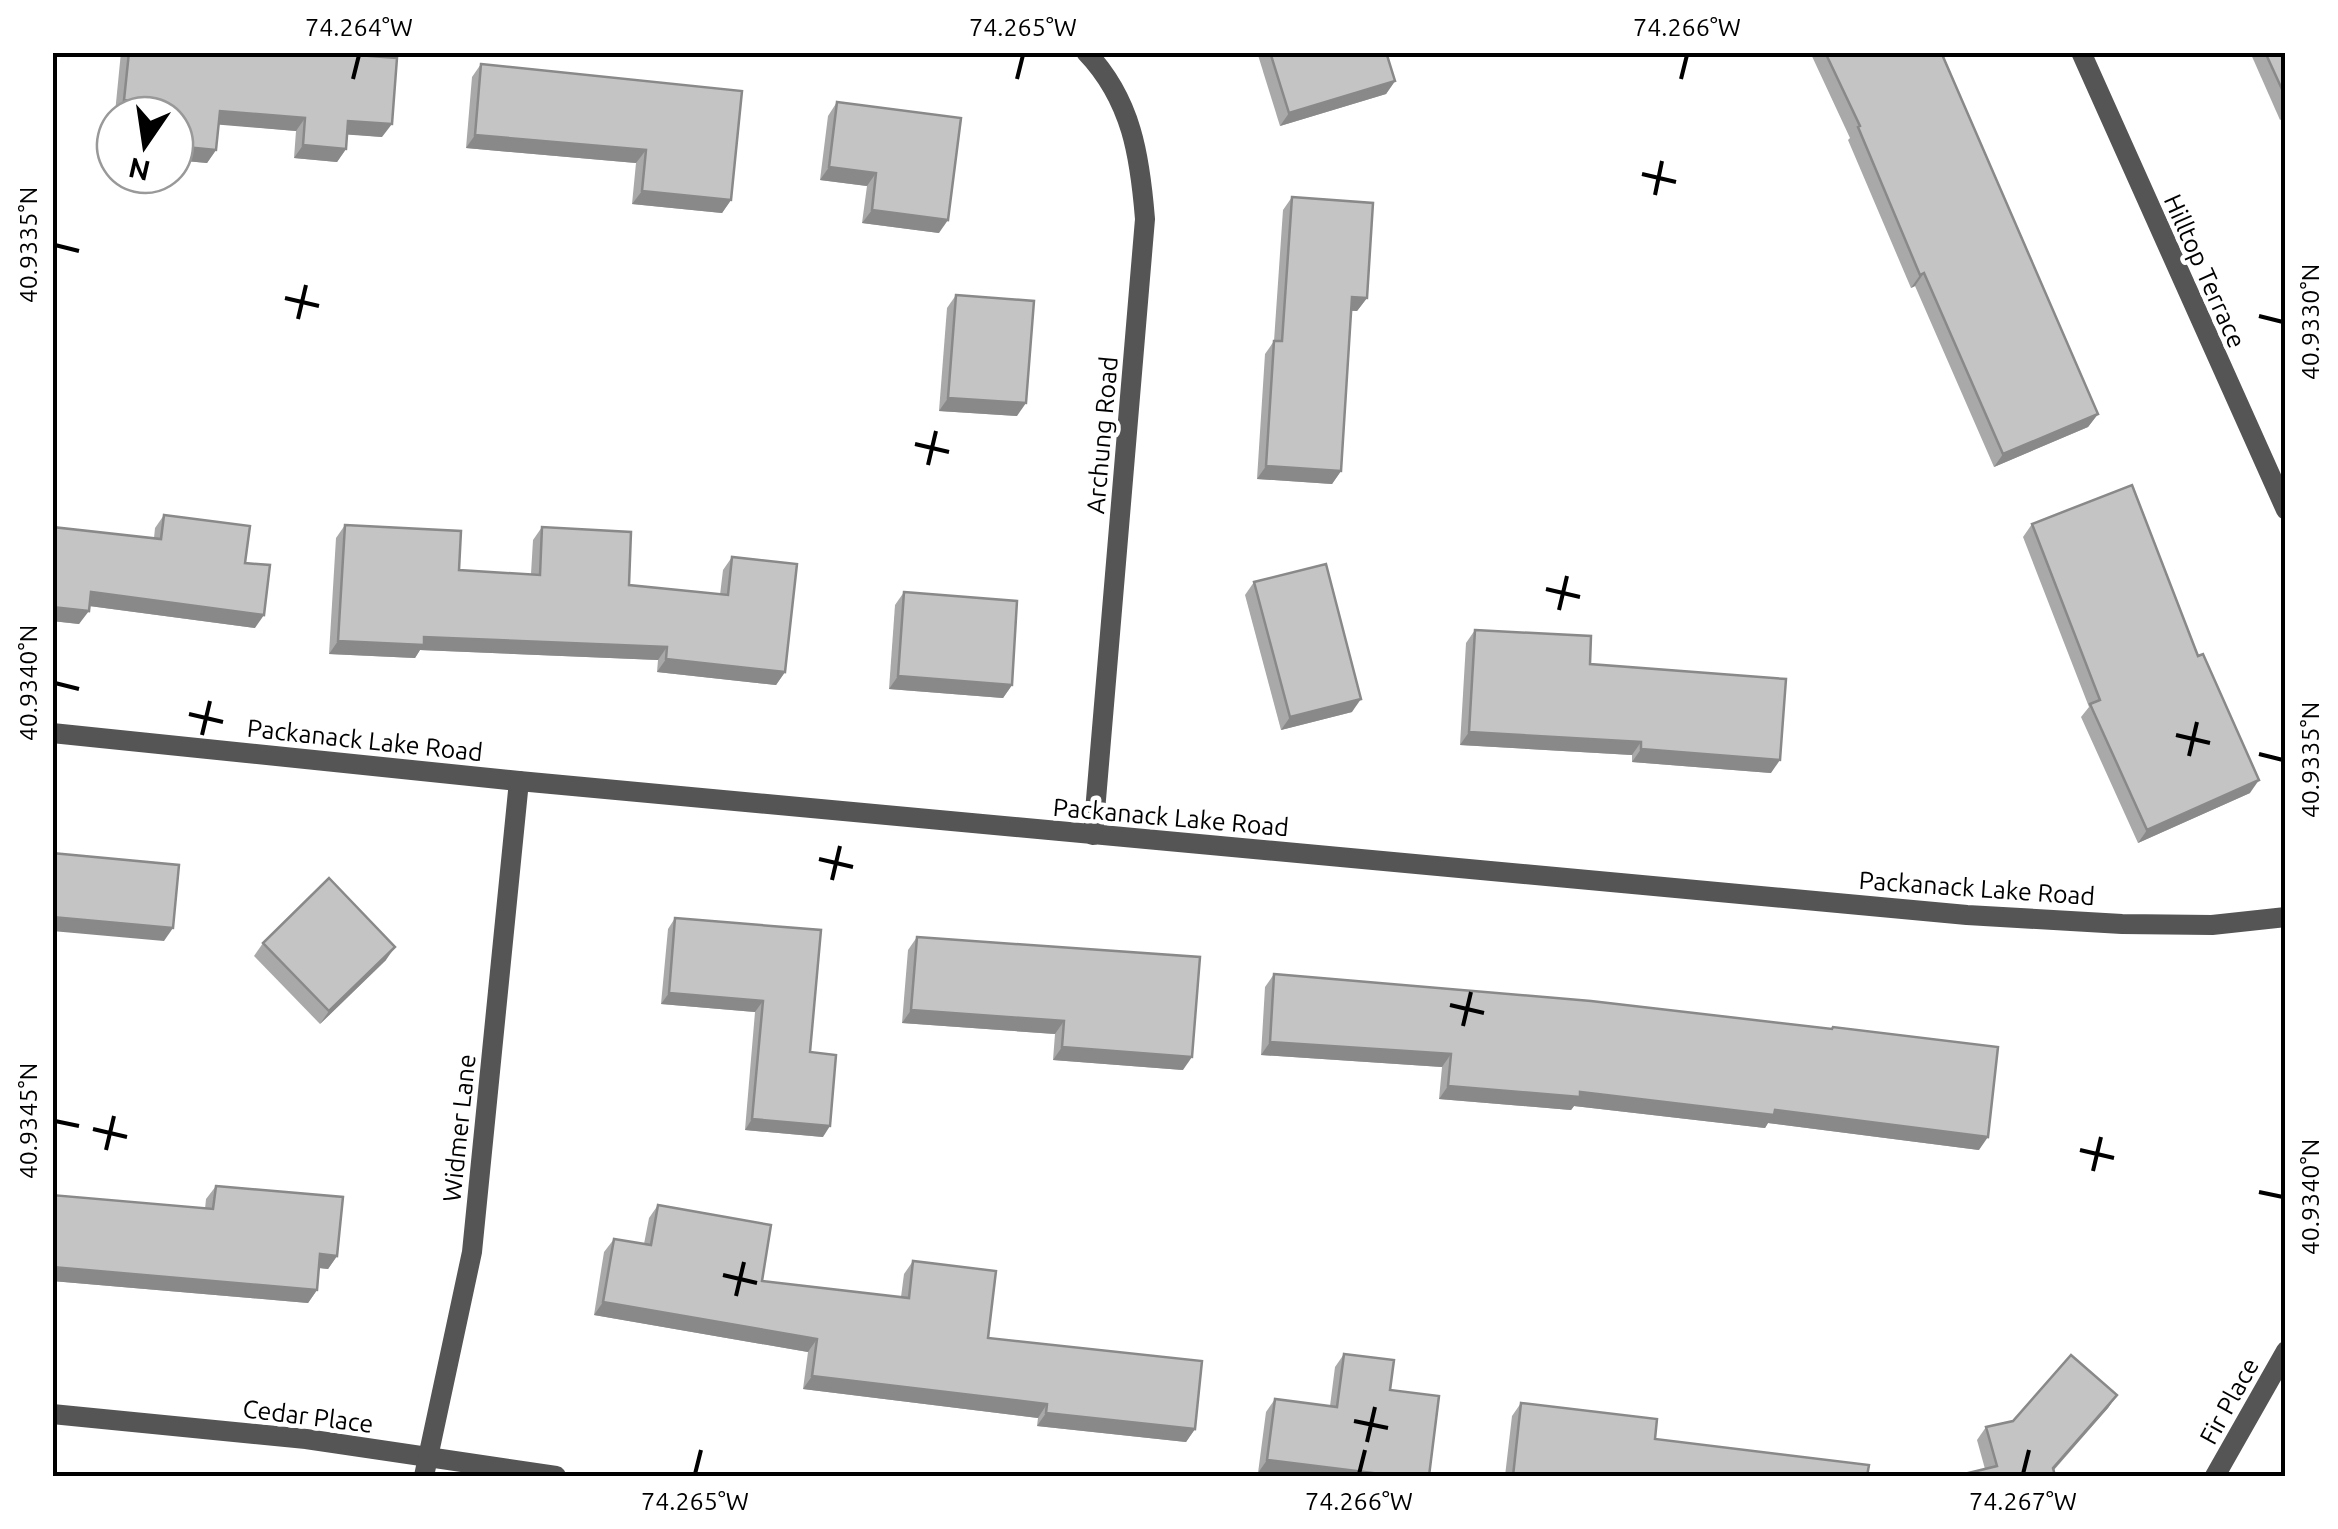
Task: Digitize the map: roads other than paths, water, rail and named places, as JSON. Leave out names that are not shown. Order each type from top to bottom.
[{"type":"street","name":"Archung Road","points":[[1086,52],[1099,66],[1124,110],[1140,162],[1145,219],[1093,835]]},
{"type":"street","name":"Hilltop Terrace","points":[[2081,52],[2286,510]]},
{"type":"street","name":"Packanack Lake Road","points":[[52,733],[519,781],[1967,915],[2212,925],[2286,917]]},
{"type":"street","name":"Widmer Lane","points":[[426,1467],[472,1252],[519,781]]},
{"type":"street","name":"Fir Place","points":[[2215,1476],[2286,1350]]},
{"type":"street","name":"Cedar Place","points":[[52,1414],[306,1439],[426,1467],[556,1476]]}]
